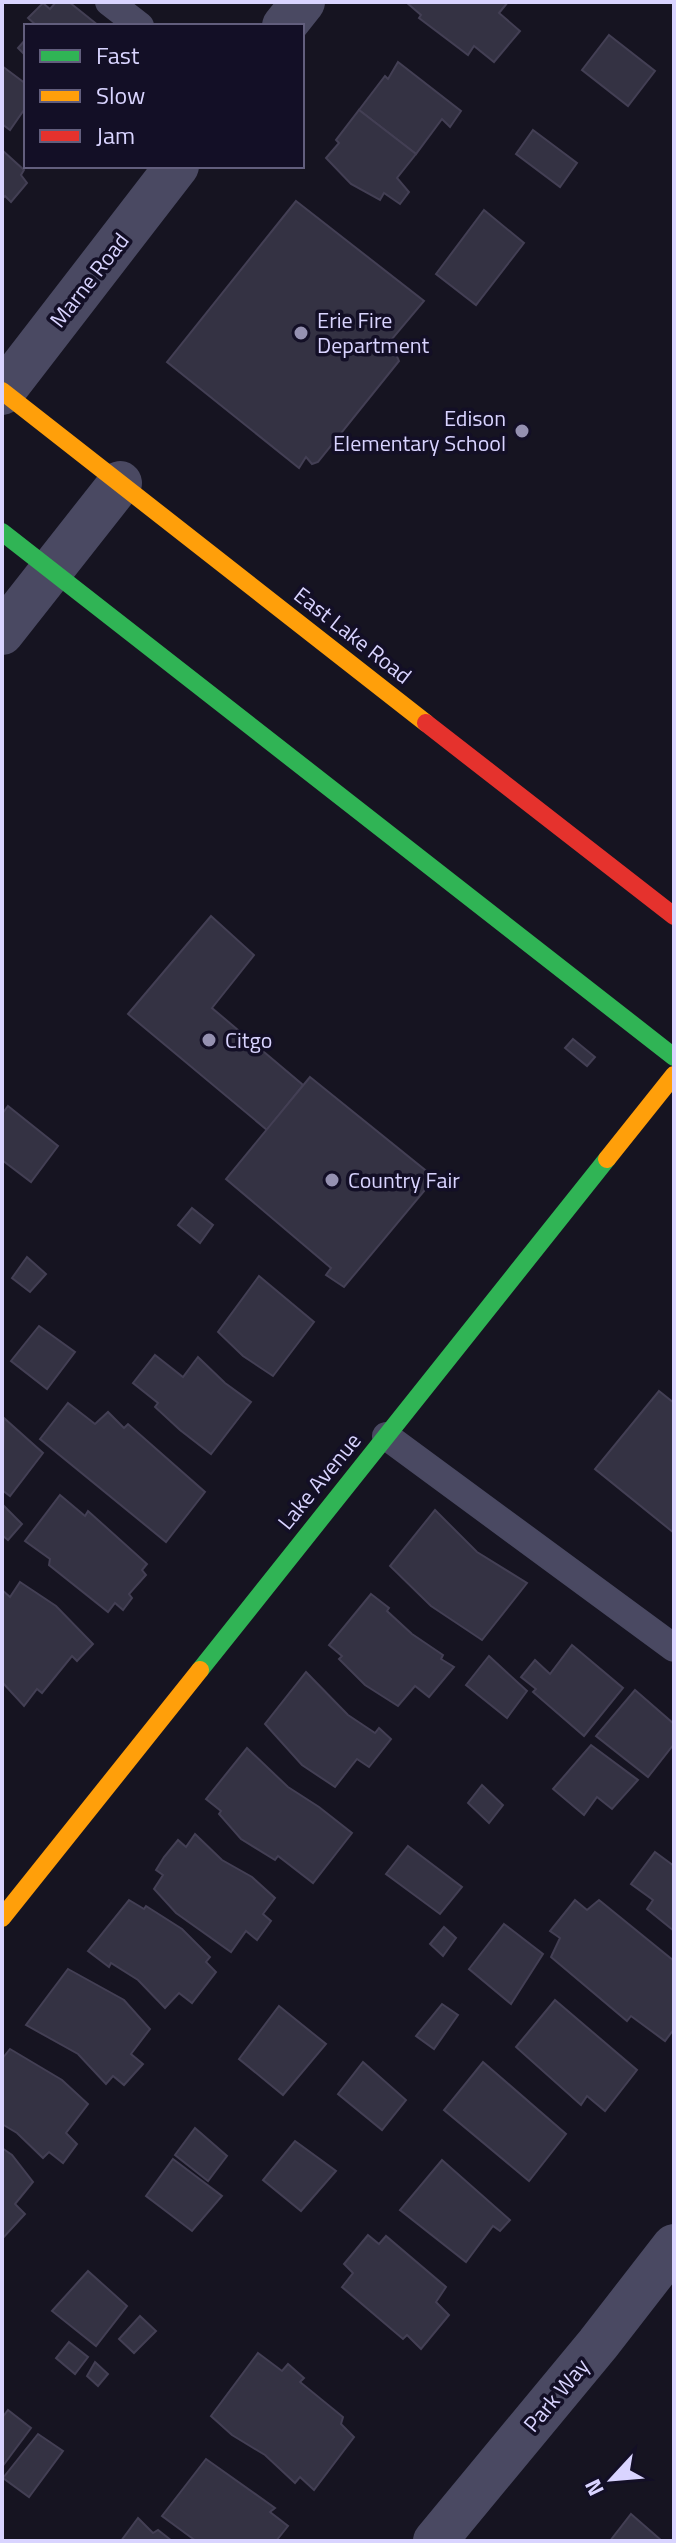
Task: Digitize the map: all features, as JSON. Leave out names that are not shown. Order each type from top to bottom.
[{"type":"main road","name":"East Lake Road","points":[[2,392],[674,916]]},
{"type":"main road","points":[[2,532],[674,1057]]},
{"type":"main road","name":"Lake Avenue","points":[[2,1918],[674,1075]]},
{"type":"street","points":[[286,24],[303,2]]},
{"type":"street","name":"Marne Road","points":[[2,392],[175,168]]},
{"type":"street","points":[[2,633],[120,483]]},
{"type":"street","name":"Park Way","points":[[435,2541],[598,2344],[674,2246]]},
{"type":"lane","points":[[109,2],[137,24]]},
{"type":"lane","points":[[386,1436],[674,1648]]},
{"type":"building","points":[[56,2],[69,2],[96,24],[35,24],[28,18],[43,3],[50,9]]},
{"type":"building","points":[[406,2],[508,2],[499,13],[520,31],[494,62],[474,46],[468,55],[419,18],[421,15]]},
{"type":"building","points":[[609,35],[655,71],[628,106],[582,70]]},
{"type":"building","points":[[398,62],[461,111],[450,127],[442,119],[416,154],[359,110],[385,76],[388,79]]},
{"type":"building","points":[[2,66],[24,82],[24,110],[10,130],[2,124]]},
{"type":"building","points":[[359,110],[416,154],[397,178],[409,192],[400,204],[384,193],[380,200],[351,184],[326,158]]},
{"type":"building","points":[[533,130],[577,163],[560,187],[516,154]]},
{"type":"building","points":[[2,150],[24,170],[21,175],[27,183],[11,202],[5,196],[2,199]]},
{"type":"building","points":[[296,201],[424,301],[386,346],[399,361],[318,462],[312,464],[306,457],[299,468],[167,362]]},
{"type":"building","points":[[484,210],[524,243],[476,305],[436,274]]},
{"type":"building","points":[[211,916],[254,955],[212,1008],[303,1085],[267,1130],[128,1014]]},
{"type":"building","points":[[573,1039],[595,1057],[587,1066],[565,1048]]},
{"type":"building","points":[[310,1077],[435,1178],[344,1287],[326,1275],[331,1268],[226,1179]]},
{"type":"building","points":[[8,1106],[58,1146],[31,1182],[2,1160],[2,1114]]},
{"type":"building","points":[[192,1208],[213,1225],[200,1243],[178,1225]]},
{"type":"building","points":[[27,1257],[46,1274],[30,1292],[12,1278]]},
{"type":"building","points":[[259,1276],[314,1322],[273,1376],[243,1356],[218,1332]]},
{"type":"building","points":[[39,1326],[75,1352],[47,1389],[11,1361]]},
{"type":"building","points":[[155,1355],[183,1377],[198,1357],[251,1402],[211,1454],[180,1430],[155,1407],[158,1403],[133,1383]]},
{"type":"building","points":[[659,1391],[674,1403],[674,1533],[595,1469]]},
{"type":"building","points":[[68,1403],[95,1424],[108,1412],[124,1428],[128,1424],[205,1492],[166,1542],[40,1439]]},
{"type":"building","points":[[4,1418],[43,1453],[10,1496],[2,1490]]},
{"type":"building","points":[[60,1495],[85,1516],[88,1511],[147,1564],[142,1570],[146,1575],[129,1594],[132,1598],[123,1610],[115,1603],[108,1612],[49,1565],[50,1559],[25,1541]]},
{"type":"building","points":[[3,1505],[22,1524],[8,1540],[2,1535]]},
{"type":"building","points":[[435,1510],[477,1552],[527,1583],[482,1640],[431,1606],[390,1566]]},
{"type":"building","points":[[20,1582],[56,1606],[93,1644],[77,1661],[72,1656],[42,1693],[37,1689],[24,1706],[2,1682],[2,1590],[10,1597]]},
{"type":"building","points":[[371,1594],[389,1608],[387,1611],[412,1634],[443,1655],[441,1659],[454,1667],[429,1697],[415,1686],[398,1706],[365,1685],[329,1645]]},
{"type":"building","points":[[572,1645],[623,1688],[584,1736],[533,1692],[536,1689],[521,1677],[535,1660],[550,1674]]},
{"type":"building","points":[[489,1656],[527,1691],[507,1718],[466,1685]]},
{"type":"building","points":[[306,1672],[348,1715],[375,1733],[379,1728],[391,1739],[369,1767],[357,1759],[335,1787],[302,1765],[265,1724]]},
{"type":"building","points":[[635,1690],[674,1724],[674,1744],[648,1777],[596,1736]]},
{"type":"building","points":[[591,1745],[638,1780],[612,1809],[597,1797],[584,1815],[553,1789]]},
{"type":"building","points":[[247,1748],[288,1787],[352,1833],[313,1883],[278,1856],[275,1860],[241,1839],[219,1814],[221,1811],[206,1799]]},
{"type":"building","points":[[482,1785],[503,1805],[489,1823],[468,1803]]},
{"type":"building","points":[[195,1834],[222,1860],[252,1877],[275,1898],[263,1914],[271,1921],[257,1940],[246,1931],[231,1952],[176,1913],[154,1889],[163,1875],[156,1870],[164,1857],[178,1840],[186,1847]]},
{"type":"building","points":[[408,1846],[462,1887],[440,1914],[386,1874]]},
{"type":"building","points":[[655,1852],[674,1866],[674,1931],[647,1909],[653,1900],[631,1884]]},
{"type":"building","points":[[129,1900],[144,1909],[146,1906],[182,1929],[210,1957],[206,1962],[216,1972],[192,2003],[179,1993],[165,2008],[138,1980],[111,1963],[109,1967],[88,1951]]},
{"type":"building","points":[[575,1900],[587,1910],[599,1900],[674,1961],[674,2029],[665,2041],[631,2016],[627,2021],[551,1957],[560,1938],[550,1931]]},
{"type":"building","points":[[504,1924],[543,1954],[511,2004],[469,1969]]},
{"type":"building","points":[[444,1927],[456,1938],[443,1956],[430,1944]]},
{"type":"building","points":[[68,1969],[124,2000],[150,2029],[131,2054],[143,2064],[124,2085],[113,2076],[106,2084],[78,2054],[26,2025]]},
{"type":"building","points":[[555,2000],[637,2070],[605,2111],[587,2096],[581,2105],[516,2047]]},
{"type":"building","points":[[442,2004],[458,2015],[434,2049],[416,2036]]},
{"type":"building","points":[[279,2006],[326,2044],[283,2095],[239,2059]]},
{"type":"building","points":[[10,2049],[62,2080],[88,2104],[66,2133],[77,2144],[63,2163],[49,2152],[43,2158],[17,2133],[2,2124],[2,2059]]},
{"type":"building","points":[[363,2062],[406,2100],[382,2130],[338,2094]]},
{"type":"building","points":[[483,2062],[566,2134],[529,2181],[444,2110]]},
{"type":"building","points":[[195,2128],[227,2156],[208,2181],[175,2155]]},
{"type":"building","points":[[295,2141],[336,2171],[301,2211],[263,2180]]},
{"type":"building","points":[[2,2148],[12,2155],[33,2182],[15,2204],[25,2214],[2,2239]]},
{"type":"building","points":[[173,2159],[222,2196],[192,2231],[146,2196]]},
{"type":"building","points":[[442,2160],[510,2220],[500,2231],[493,2226],[466,2262],[400,2210]]},
{"type":"building","points":[[368,2235],[379,2244],[386,2236],[446,2287],[436,2302],[449,2315],[421,2349],[407,2335],[403,2339],[342,2287],[353,2273],[344,2264]]},
{"type":"building","points":[[88,2271],[127,2306],[96,2346],[52,2311]]},
{"type":"building","points":[[140,2316],[156,2331],[134,2353],[119,2339]]},
{"type":"building","points":[[69,2342],[88,2357],[75,2374],[56,2358]]},
{"type":"building","points":[[258,2353],[282,2371],[288,2364],[304,2378],[300,2382],[343,2417],[341,2424],[354,2437],[314,2490],[300,2477],[295,2483],[265,2455],[232,2435],[211,2416]]},
{"type":"building","points":[[95,2362],[108,2374],[98,2386],[87,2376]]},
{"type":"building","points":[[8,2410],[31,2428],[2,2467],[2,2418]]},
{"type":"building","points":[[38,2434],[63,2451],[29,2497],[3,2478]]},
{"type":"building","points":[[206,2459],[275,2508],[270,2512],[288,2526],[276,2541],[196,2541],[162,2516]]},
{"type":"building","points":[[631,2514],[662,2541],[610,2541]]},
{"type":"building","points":[[138,2518],[153,2533],[158,2530],[172,2541],[121,2541]]},
{"type":"traffic: fast","points":[[2,532],[674,1057]]},
{"type":"traffic: fast","points":[[200,1670],[607,1159]]},
{"type":"traffic: slow","points":[[2,391],[426,723]]},
{"type":"traffic: slow","points":[[607,1159],[674,1075]]},
{"type":"traffic: slow","points":[[2,1918],[200,1670]]},
{"type":"traffic: jam","points":[[426,723],[674,916]]},
{"type":"place","name":"Erie Fire Department","points":[[301,333]]},
{"type":"place","name":"Edison Elementary School","points":[[522,431]]},
{"type":"place","name":"Citgo","points":[[209,1040]]},
{"type":"place","name":"Country Fair","points":[[332,1180]]}]
